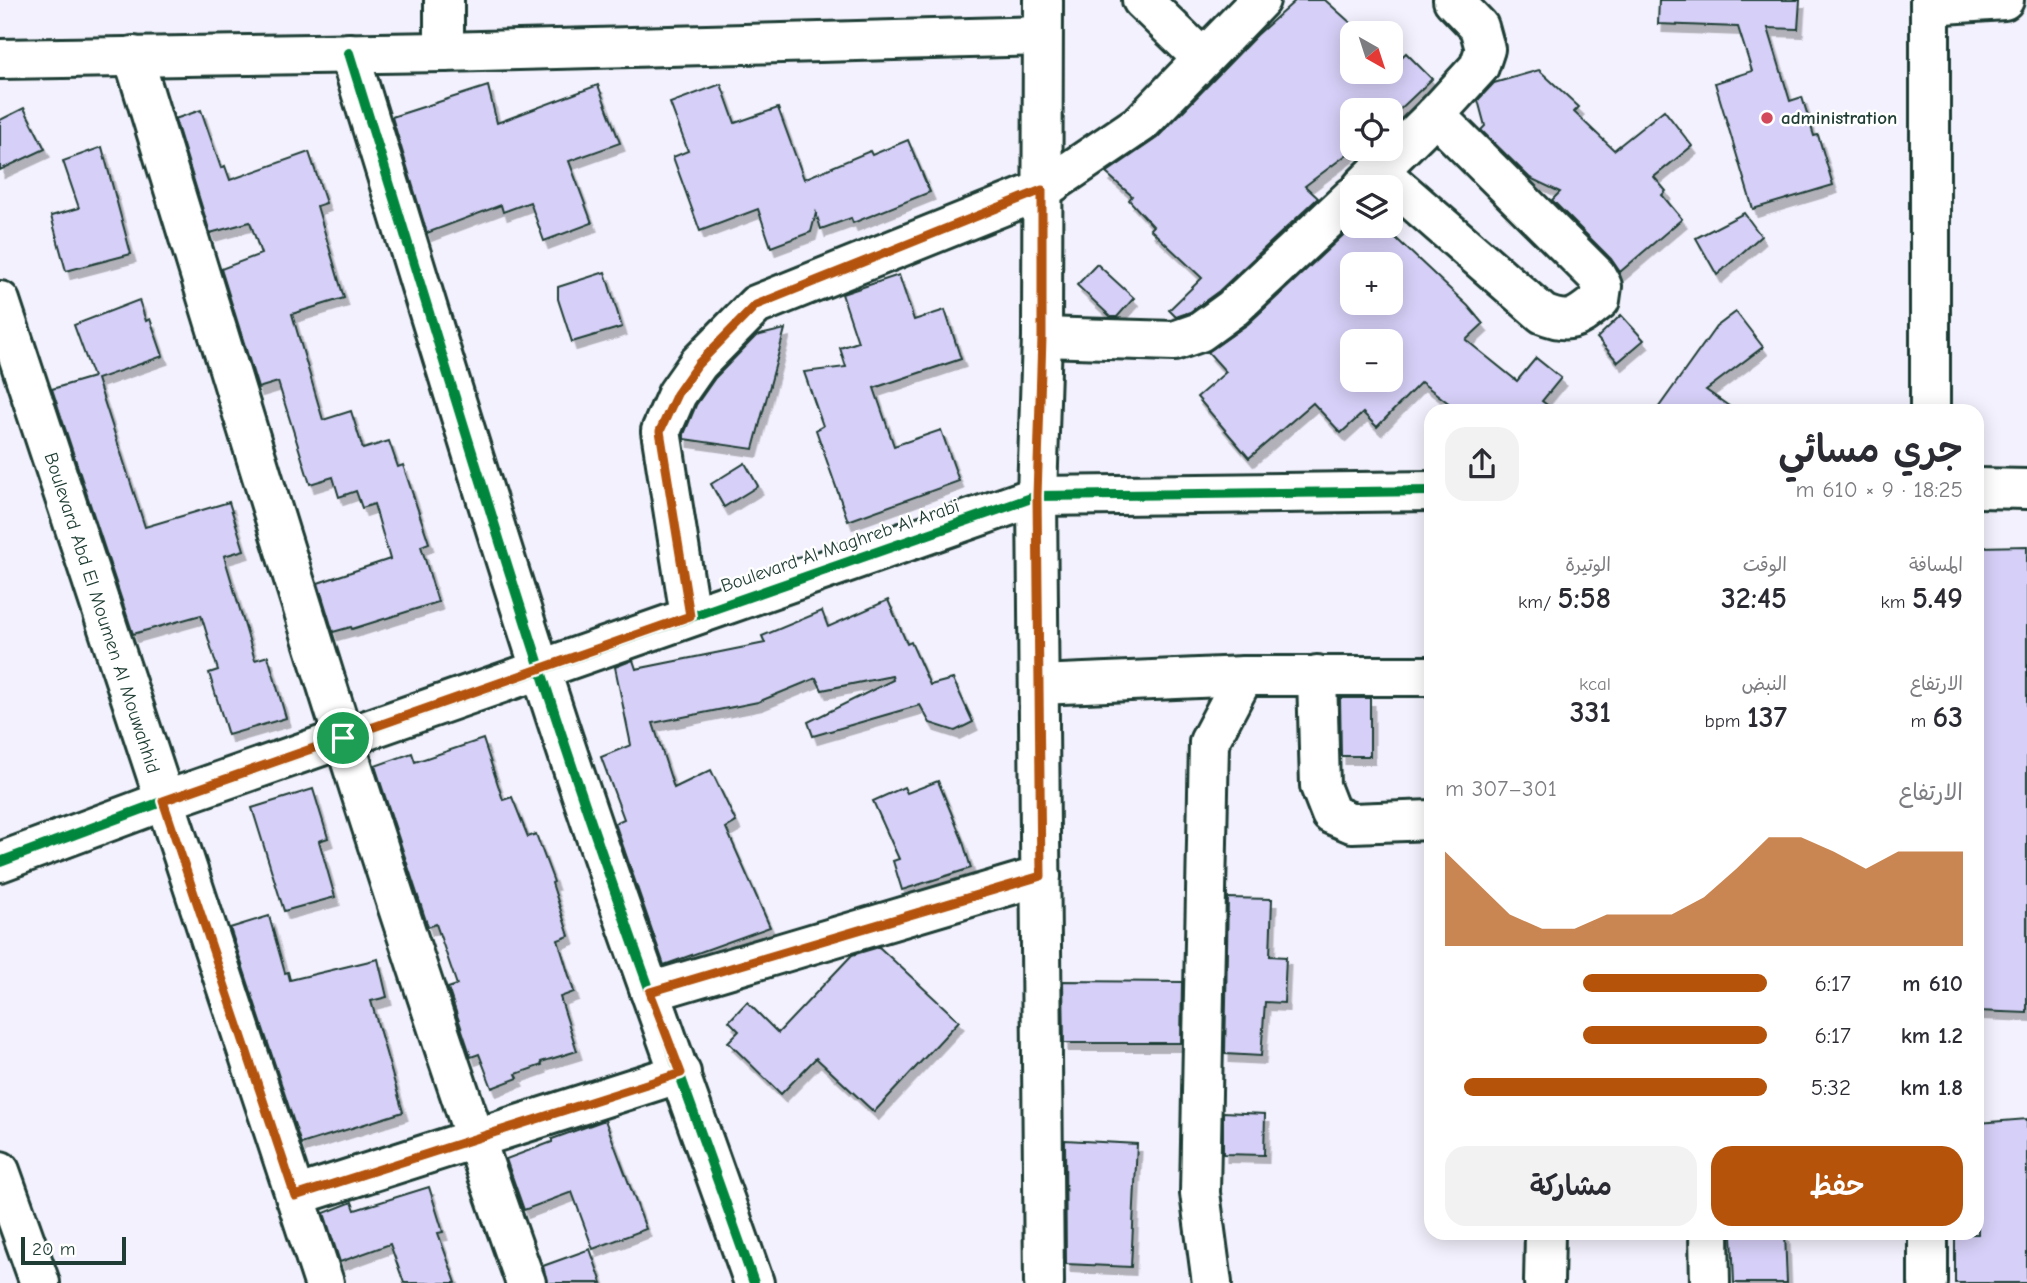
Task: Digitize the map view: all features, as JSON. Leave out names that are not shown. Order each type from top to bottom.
[{"type":"street","points":[[444,0],[444,52]]},
{"type":"street","points":[[1142,0],[1202,58]]},
{"type":"street","points":[[690,616],[660,431],[677,394],[698,364],[756,305],[1042,190],[1141,123],[1260,0]]},
{"type":"street","points":[[1375,175],[1479,67],[1485,49],[1479,27],[1453,0]]},
{"type":"street","points":[[1930,404],[1930,3],[2004,0]]},
{"type":"street","points":[[0,59],[444,52],[1043,18],[1042,337],[1037,496],[1044,1283]]},
{"type":"street","points":[[349,53],[540,669],[650,992],[754,1283]]},
{"type":"street","points":[[133,56],[343,738],[475,1140],[526,1283]]},
{"type":"street","points":[[1403,213],[1543,314],[1558,321],[1574,320],[1600,300],[1602,286],[1596,275],[1435,115]]},
{"type":"street","points":[[1042,337],[1174,341],[1200,332],[1233,308],[1340,208]]},
{"type":"street","name":"Boulevard Abd El Moumen Al Mouwahhid","points":[[0,301],[324,1283]]},
{"type":"street","points":[[1984,488],[2027,489]]},
{"type":"street","name":"Boulevard Al Maghreb Al Arabi","points":[[0,862],[163,801],[1037,496],[1424,491]]},
{"type":"street","points":[[1317,675],[1320,786],[1331,814],[1352,823],[1424,820]]},
{"type":"street","points":[[1039,685],[1244,676],[1424,676]]},
{"type":"street","points":[[1212,1283],[1200,1193],[1209,742],[1244,676]]},
{"type":"street","points":[[650,992],[1041,876]]},
{"type":"street","points":[[295,1196],[681,1073]]},
{"type":"street","points":[[0,1171],[40,1283]]},
{"type":"street","points":[[1544,1283],[1545,1240]]},
{"type":"street","points":[[1709,1240],[1710,1283]]},
{"type":"street","points":[[1928,1240],[1928,1283]]},
{"type":"building","points":[[1296,0],[1325,0],[1349,21],[1340,21],[1340,84],[1404,84],[1406,53],[1432,79],[1403,107],[1403,98],[1340,98],[1340,160],[1305,186],[1318,198],[1219,291],[1190,312],[1176,317],[1169,310],[1202,278],[1150,229],[1153,226],[1129,200],[1132,196],[1106,173],[1157,138],[1257,35]]},
{"type":"building","name":"administration","points":[[1659,0],[1800,0],[1798,29],[1768,28],[1790,101],[1802,97],[1814,136],[1818,135],[1833,185],[1753,209],[1715,83],[1752,71],[1738,27],[1658,24]]},
{"type":"building","points":[[1539,70],[1579,107],[1574,112],[1614,150],[1664,110],[1692,146],[1654,177],[1666,191],[1662,195],[1682,219],[1620,272],[1611,259],[1552,200],[1560,192],[1530,178],[1481,130],[1485,126],[1478,100],[1494,83]]},
{"type":"building","points":[[721,84],[735,123],[778,108],[804,179],[870,151],[872,155],[908,140],[930,192],[853,223],[851,218],[821,229],[816,213],[811,232],[771,247],[758,209],[700,231],[673,157],[688,151],[670,103]]},
{"type":"building","points":[[598,85],[620,143],[569,161],[592,223],[544,241],[530,202],[503,212],[501,205],[427,233],[392,117],[488,86],[497,123]]},
{"type":"building","points":[[24,108],[45,149],[0,170],[0,120]]},
{"type":"building","points":[[201,110],[221,168],[225,166],[230,180],[309,152],[326,203],[317,206],[344,298],[292,314],[323,420],[351,411],[363,449],[389,441],[398,467],[403,465],[429,543],[421,546],[438,602],[352,629],[351,627],[333,632],[318,583],[390,559],[374,504],[362,508],[356,491],[339,497],[333,477],[310,484],[278,382],[258,388],[221,269],[261,254],[250,222],[210,233],[175,119]]},
{"type":"building","points":[[102,147],[131,254],[66,271],[51,216],[79,208],[63,161]]},
{"type":"building","points":[[1744,213],[1761,236],[1717,275],[1696,238]]},
{"type":"building","points":[[1340,238],[1396,238],[1468,306],[1483,324],[1466,340],[1517,381],[1536,358],[1561,378],[1542,401],[1546,404],[1450,404],[1421,382],[1377,427],[1363,413],[1341,433],[1313,403],[1249,458],[1197,397],[1226,372],[1208,352],[1248,324]]},
{"type":"building","points":[[1097,264],[1134,298],[1117,317],[1111,317],[1077,285]]},
{"type":"building","points":[[605,272],[622,327],[572,342],[558,299],[558,287]]},
{"type":"building","points":[[899,275],[914,320],[945,310],[961,359],[874,388],[894,446],[941,430],[959,481],[848,521],[816,430],[823,426],[804,372],[846,367],[840,348],[858,342],[842,294]]},
{"type":"building","points":[[139,300],[146,321],[150,319],[163,356],[97,379],[145,527],[229,502],[244,550],[224,556],[255,660],[268,656],[286,718],[228,735],[209,673],[218,670],[201,615],[133,634],[52,389],[93,377],[74,325]]},
{"type":"building","points":[[1736,312],[1763,347],[1706,390],[1726,404],[1661,404],[1716,327]]},
{"type":"building","points":[[1621,315],[1644,340],[1618,362],[1597,338]]},
{"type":"building","points":[[785,329],[753,449],[684,439],[696,405],[715,378],[756,336]]},
{"type":"building","points":[[745,463],[758,486],[724,507],[711,484]]},
{"type":"building","points":[[2027,546],[2027,1013],[1984,1011],[1984,547]]},
{"type":"building","points":[[888,600],[907,644],[911,642],[930,685],[953,679],[973,722],[955,731],[930,723],[920,705],[813,736],[808,722],[893,680],[892,676],[822,690],[816,678],[758,702],[653,723],[674,788],[711,770],[736,822],[726,828],[770,927],[664,965],[615,823],[624,819],[601,757],[631,745],[615,667],[633,660],[636,669],[765,643],[762,636],[822,611],[828,627]]},
{"type":"building","points":[[1340,698],[1370,698],[1370,756],[1341,756]]},
{"type":"building","points":[[483,739],[503,800],[512,797],[528,837],[536,834],[554,882],[552,883],[569,936],[558,940],[574,992],[560,997],[577,1051],[541,1062],[542,1065],[516,1074],[518,1078],[492,1088],[479,1054],[471,1057],[448,988],[457,985],[436,924],[428,927],[375,766],[412,753],[415,762]]},
{"type":"building","points":[[938,781],[971,868],[902,890],[893,861],[899,859],[873,801],[904,787],[907,793]]},
{"type":"building","points":[[313,789],[328,838],[319,841],[335,897],[284,911],[252,808]]},
{"type":"building","points":[[1228,898],[1272,899],[1270,956],[1286,957],[1284,1003],[1265,1002],[1261,1056],[1225,1054]]},
{"type":"building","points":[[269,916],[285,973],[288,972],[290,980],[378,959],[387,997],[371,1001],[403,1112],[301,1144],[230,928]]},
{"type":"building","points":[[879,947],[959,1021],[874,1112],[816,1058],[781,1094],[728,1042],[739,1031],[729,1021],[747,1002],[778,1033],[852,955]]},
{"type":"building","points":[[1063,981],[1182,982],[1181,1043],[1064,1043]]},
{"type":"building","points":[[1223,1112],[1265,1114],[1264,1155],[1223,1154]]},
{"type":"building","points":[[2027,1119],[2027,1283],[1955,1283],[1955,1240],[1984,1240],[1984,1123]]},
{"type":"building","points":[[605,1120],[646,1229],[593,1249],[572,1192],[524,1210],[506,1159]]},
{"type":"building","points":[[1065,1140],[1137,1144],[1131,1267],[1066,1264]]},
{"type":"building","points":[[429,1187],[443,1232],[438,1233],[456,1283],[404,1283],[390,1244],[340,1262],[324,1213],[352,1202],[355,1210]]},
{"type":"building","points":[[1732,1240],[1785,1240],[1787,1283],[1734,1283]]},
{"type":"building","points":[[590,1249],[602,1283],[547,1283],[543,1266]]},
{"type":"cycle path","points":[[349,53],[491,515],[565,745],[754,1283]]},
{"type":"cycle path","points":[[0,862],[164,801],[1037,496],[1424,491]]},
{"type":"place","name":"administration","points":[[1767,118]]},
{"type":"route","points":[[1042,190],[1042,337],[1037,496],[1041,876],[650,992],[681,1073],[295,1196],[163,801],[343,738],[690,616],[660,431],[677,394],[698,364],[756,305],[1042,190]]}]
